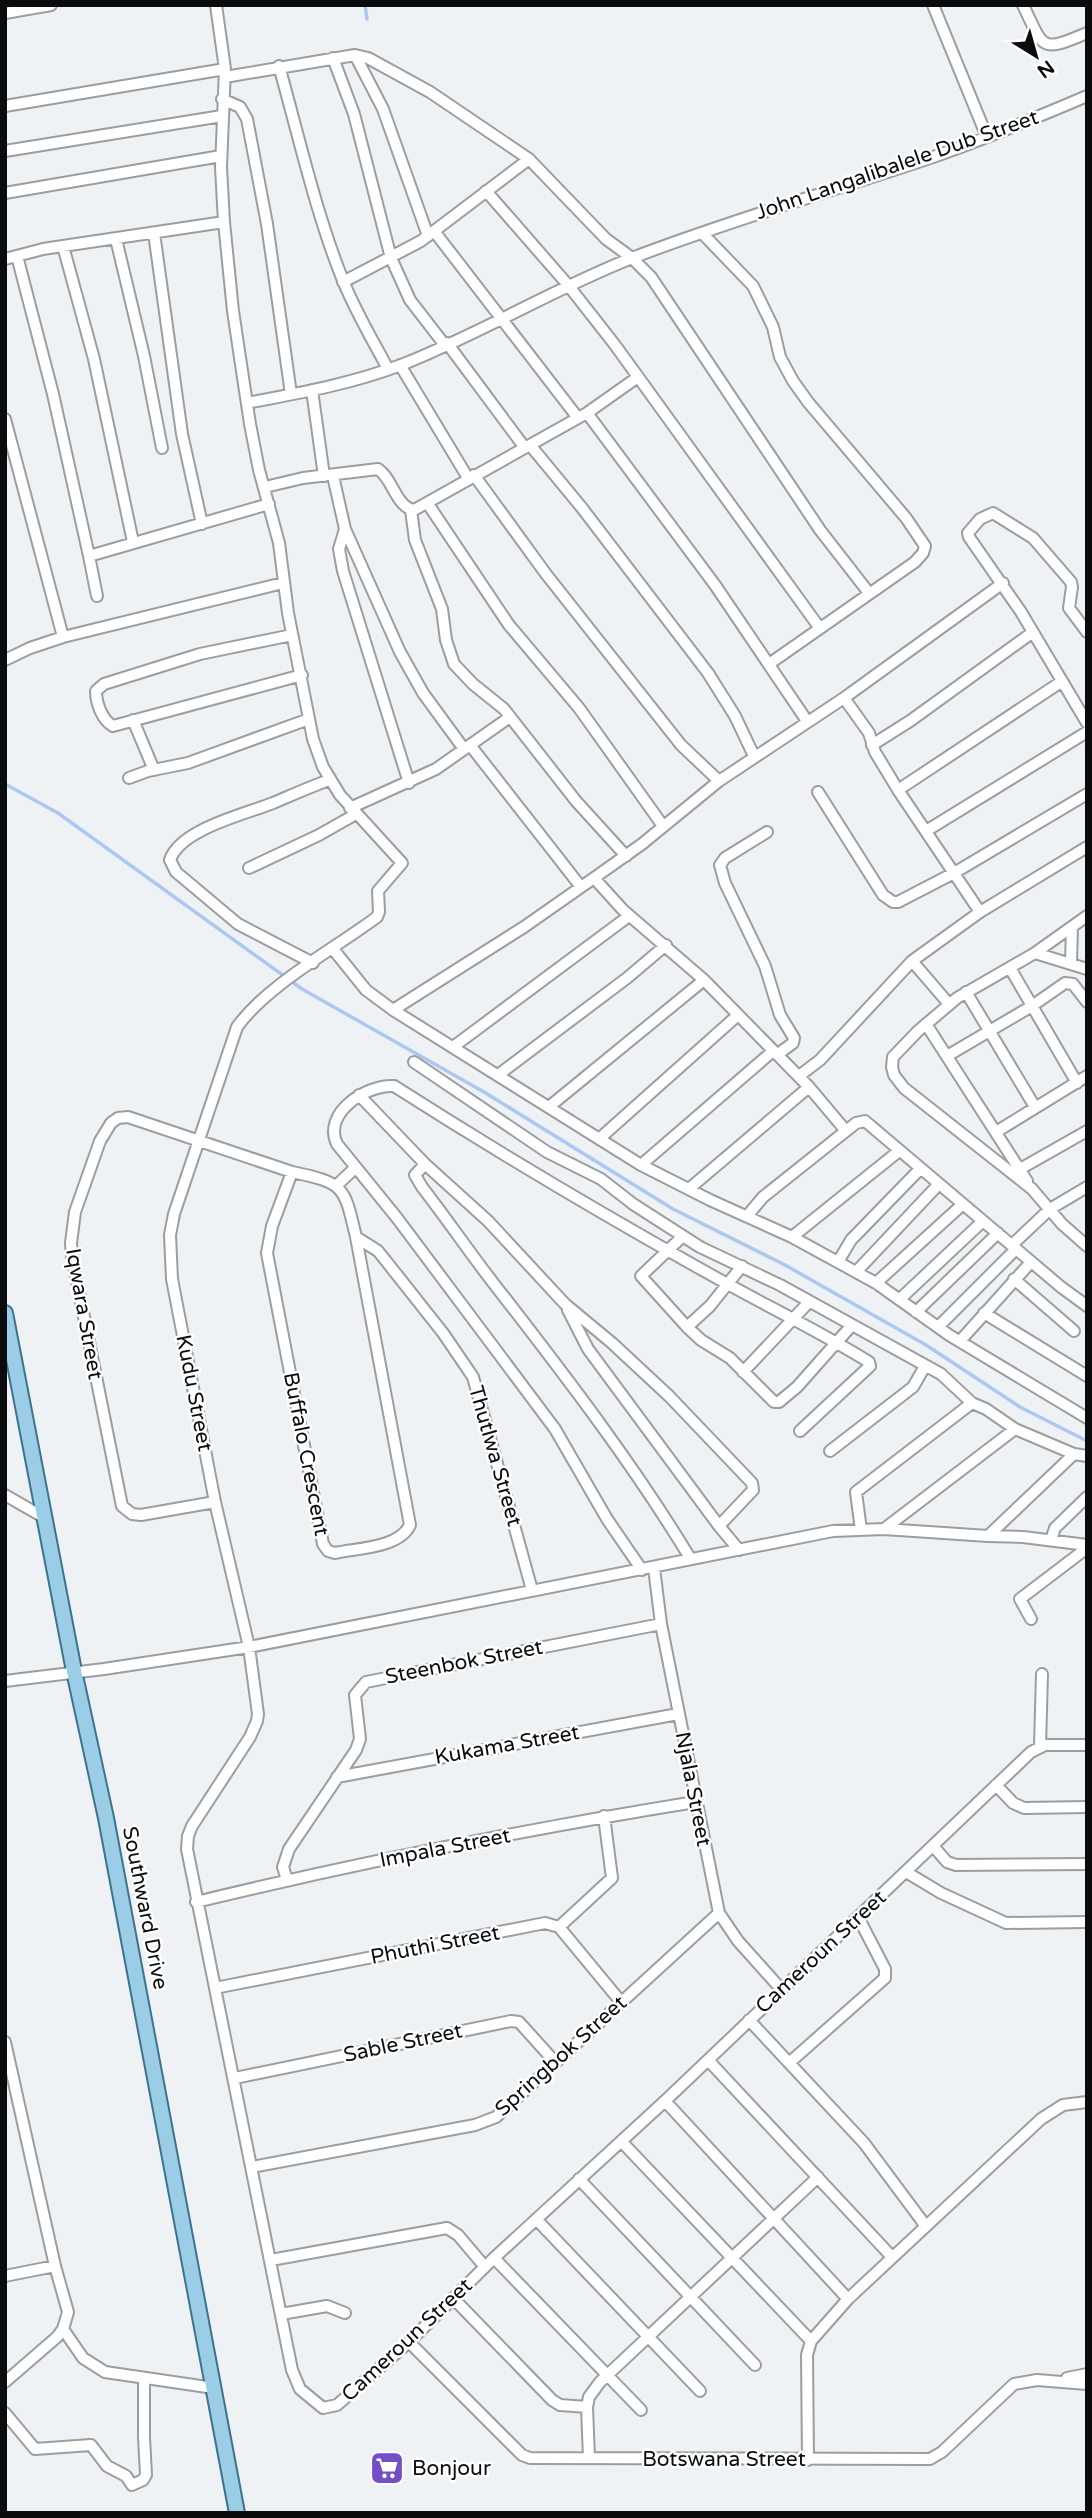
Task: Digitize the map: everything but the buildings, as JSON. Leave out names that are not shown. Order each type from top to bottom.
[{"type":"main road","name":"Southward Drive","points":[[5,1313],[74,1671],[106,1818],[237,2513]]},
{"type":"main road","points":[[234,2497],[244,2513]]},
{"type":"street","points":[[8,10],[51,5]]},
{"type":"street","points":[[216,5],[225,73],[221,156],[224,222],[256,457],[279,543],[292,635],[317,752],[329,779],[353,811]]},
{"type":"street","points":[[933,5],[987,137]]},
{"type":"street","points":[[1023,5],[1038,37],[1047,45],[1056,46],[1087,33]]},
{"type":"street","points":[[5,106],[355,55],[380,64],[430,92],[529,159],[606,239],[632,258],[651,277],[820,530],[869,593]]},
{"type":"street","points":[[355,55],[383,109],[431,234],[583,415],[715,585],[807,721]]},
{"type":"street","points":[[333,58],[354,114],[391,258],[410,300],[528,447],[582,508],[708,673],[735,716],[754,756]]},
{"type":"street","points":[[279,66],[322,224],[343,282],[388,369]]},
{"type":"street","name":"John Langalibalele Dub Street","points":[[247,403],[312,390],[400,365],[568,285],[632,258],[987,137],[1087,96]]},
{"type":"street","points":[[222,99],[244,112],[249,130],[267,224],[290,394]]},
{"type":"street","points":[[5,151],[222,116]]},
{"type":"street","points":[[5,193],[221,156]]},
{"type":"street","points":[[343,282],[431,234],[529,159]]},
{"type":"street","points":[[486,191],[568,285],[819,627]]},
{"type":"street","points":[[5,259],[63,246],[224,222]]},
{"type":"street","points":[[154,233],[181,434],[202,524]]},
{"type":"street","points":[[702,233],[753,286],[774,327],[785,367],[808,402],[906,518],[925,550],[921,557],[769,664]]},
{"type":"street","points":[[116,239],[144,356],[162,448]]},
{"type":"street","points":[[63,246],[94,359],[133,542]]},
{"type":"street","points":[[17,256],[56,407],[97,596]]},
{"type":"street","points":[[400,365],[471,477],[546,575],[681,745],[719,781]]},
{"type":"street","points":[[411,510],[428,504],[583,415],[638,377]]},
{"type":"street","points":[[312,390],[328,476],[345,529],[400,652],[423,693],[581,887]]},
{"type":"street","points":[[5,419],[63,637]]},
{"type":"street","points":[[264,487],[303,478],[378,469],[386,475],[403,504],[411,510],[415,540],[442,609],[449,654],[461,671],[510,717],[576,801],[626,856]]},
{"type":"street","points":[[89,556],[269,504]]},
{"type":"street","points":[[428,504],[509,625],[586,718],[663,826]]},
{"type":"street","points":[[1087,632],[1069,608],[1072,587],[1068,577],[1033,538],[993,513],[980,519],[968,533],[1003,583],[1087,723]]},
{"type":"street","points":[[345,529],[340,549],[343,571],[409,783]]},
{"type":"street","points":[[6,656],[63,637],[283,583]]},
{"type":"street","points":[[393,1010],[460,970],[626,856],[719,781],[844,698],[1003,583]]},
{"type":"street","points":[[873,745],[940,701],[1033,632]]},
{"type":"street","points":[[292,635],[200,653],[98,688],[96,699],[108,723],[113,726],[302,675]]},
{"type":"street","points":[[898,790],[1062,682]]},
{"type":"street","points":[[844,698],[869,733],[898,790],[980,912]]},
{"type":"street","points":[[248,868],[319,835],[353,811],[436,769],[510,717]]},
{"type":"street","points":[[129,778],[188,764],[309,719]]},
{"type":"street","points":[[133,720],[154,770]]},
{"type":"street","points":[[926,831],[1087,732]]},
{"type":"street","points":[[309,966],[238,924],[176,872],[170,860],[172,854],[196,834],[219,822],[329,779]]},
{"type":"street","points":[[818,792],[888,900],[892,902],[903,900],[954,873],[1087,794]]},
{"type":"street","name":"Kudu Street","points":[[249,1647],[215,1502],[169,1256],[170,1234],[174,1214],[237,1027],[270,993],[377,917],[378,891],[402,865],[399,857],[353,811]]},
{"type":"street","points":[[641,1165],[775,1052],[793,1043],[794,1038],[780,1015],[765,966],[725,883],[720,866],[725,858],[767,832]]},
{"type":"street","points":[[799,1076],[820,1060],[912,961],[980,912],[1087,847]]},
{"type":"street","points":[[594,878],[629,916],[704,980],[799,1076],[846,1131]]},
{"type":"street","points":[[453,1046],[629,916]]},
{"type":"street","points":[[1087,916],[1035,953],[949,1004],[893,1057],[892,1067],[897,1080],[916,1098],[1032,1189],[1062,1224],[1087,1246]]},
{"type":"street","points":[[1071,964],[1072,928]]},
{"type":"street","points":[[498,1075],[627,978],[666,945]]},
{"type":"street","points":[[333,949],[366,990],[393,1010],[599,1139],[641,1165],[792,1237],[876,1283],[938,1327],[1087,1418]]},
{"type":"street","points":[[1035,953],[1087,969]]},
{"type":"street","points":[[912,961],[949,1004]]},
{"type":"street","points":[[1010,968],[1077,1083]]},
{"type":"street","points":[[550,1106],[704,980]]},
{"type":"street","points":[[947,1056],[1068,982],[1073,984],[1087,1002]]},
{"type":"street","points":[[966,992],[1035,1107]]},
{"type":"street","points":[[599,1139],[738,1015]]},
{"type":"street","points":[[926,1024],[1032,1189]]},
{"type":"street","points":[[414,1062],[547,1152],[601,1179],[633,1204],[700,1247],[742,1266],[941,1374],[972,1403],[995,1414],[1015,1429],[1074,1454],[1087,1456]]},
{"type":"street","points":[[996,1132],[1087,1076]]},
{"type":"street","points":[[642,1570],[607,1519],[555,1429],[337,1144],[333,1133],[337,1121],[359,1095],[385,1086],[394,1086],[534,1174],[869,1362],[870,1366],[800,1432]]},
{"type":"street","points":[[690,1188],[809,1087]]},
{"type":"street","points":[[359,1095],[425,1164],[488,1221],[565,1304],[644,1371],[753,1485],[751,1493],[719,1526]]},
{"type":"street","name":"Iqwara Street","points":[[199,1139],[137,1118],[118,1118],[111,1123],[100,1141],[75,1212],[71,1243],[122,1506],[132,1514],[141,1515],[215,1502]]},
{"type":"street","points":[[748,1216],[763,1196],[856,1123],[864,1121],[1087,1306]]},
{"type":"street","points":[[1020,1169],[1087,1131]]},
{"type":"street","points":[[199,1139],[337,1185],[355,1168]]},
{"type":"street","points":[[792,1237],[899,1151]]},
{"type":"street","points":[[425,1164],[415,1175],[422,1187],[550,1354],[656,1503],[690,1558]]},
{"type":"street","points":[[838,1262],[851,1240],[920,1168]]},
{"type":"street","name":"Buffalo Crescent","points":[[292,1172],[272,1226],[267,1252],[323,1544],[330,1553],[401,1538],[410,1525],[356,1237],[347,1200],[337,1185]]},
{"type":"street","points":[[856,1272],[939,1184]]},
{"type":"street","points":[[938,1327],[1050,1209],[1087,1187]]},
{"type":"street","points":[[876,1283],[963,1203]]},
{"type":"street","points":[[900,1299],[983,1221]]},
{"type":"street","points":[[916,1312],[998,1233]]},
{"type":"street","points":[[683,1236],[641,1276],[687,1327],[709,1346],[724,1353],[774,1402],[779,1402],[797,1387],[852,1325]]},
{"type":"street","name":"Thutlwa Street","points":[[356,1237],[378,1251],[473,1377],[532,1590]]},
{"type":"street","points":[[961,1341],[1031,1262]]},
{"type":"street","points":[[687,1327],[728,1285],[742,1266]]},
{"type":"street","points":[[1014,1279],[1074,1331]]},
{"type":"street","points":[[743,1372],[809,1302]]},
{"type":"street","points":[[565,1304],[588,1349],[739,1550]]},
{"type":"street","points":[[984,1313],[1087,1376]]},
{"type":"street","points":[[830,1451],[913,1387],[925,1366]]},
{"type":"street","points":[[861,1530],[856,1492],[972,1403]]},
{"type":"street","points":[[884,1529],[1015,1429]]},
{"type":"street","points":[[988,1536],[1074,1454]]},
{"type":"street","points":[[5,1495],[45,1518]]},
{"type":"street","points":[[1051,1540],[1055,1528],[1087,1497]]},
{"type":"street","points":[[5,1681],[249,1647],[833,1531],[884,1529],[1051,1540],[1087,1546]]},
{"type":"street","points":[[1031,1619],[1020,1599],[1087,1546]]},
{"type":"street","name":"Njala Street","points":[[654,1568],[661,1624],[719,1913],[738,1941],[781,1989]]},
{"type":"street","name":"Steenbok Street","points":[[287,1880],[283,1867],[289,1849],[356,1750],[360,1739],[355,1695],[366,1682],[661,1624]]},
{"type":"street","name":"Cameroun Street","points":[[249,1647],[257,1721],[250,1737],[192,1826],[187,1849],[296,2381],[309,2397],[323,2408],[337,2405],[344,2400],[409,2342],[494,2258],[665,2101],[1040,1746]]},
{"type":"street","points":[[1042,1674],[1040,1746],[1087,1745]]},
{"type":"street","name":"Kukama Street","points":[[337,1776],[678,1714]]},
{"type":"street","points":[[996,1785],[1013,1802],[1024,1808],[1087,1807]]},
{"type":"street","name":"Impala Street","points":[[196,1902],[287,1880],[604,1816],[695,1801]]},
{"type":"street","points":[[604,1816],[612,1878],[559,1927],[621,2002]]},
{"type":"street","points":[[934,1847],[947,1862],[956,1865],[1087,1864]]},
{"type":"street","points":[[906,1872],[941,1893],[1006,1923],[1087,1922]]},
{"type":"street","name":"Springbok Street","points":[[252,2167],[483,2123],[501,2113],[719,1913]]},
{"type":"street","points":[[789,2063],[885,1978],[885,1969],[858,1917]]},
{"type":"street","name":"Phuthi Street","points":[[215,1988],[545,1923],[559,1927]]},
{"type":"street","points":[[749,2020],[864,2143],[925,2225]]},
{"type":"street","name":"Sable Street","points":[[235,2078],[511,2021],[519,2022],[555,2062]]},
{"type":"street","points":[[5,2382],[63,2329],[68,2312],[55,2266],[6,2045]]},
{"type":"street","points":[[708,2060],[892,2257]]},
{"type":"street","points":[[665,2101],[848,2299]]},
{"type":"street","points":[[808,2460],[807,2355],[811,2341],[848,2299],[925,2225],[1053,2109],[1087,2102]]},
{"type":"street","points":[[621,2141],[811,2341]]},
{"type":"street","points":[[589,2458],[587,2407],[594,2389],[818,2177]]},
{"type":"street","points":[[579,2179],[755,2365]]},
{"type":"street","points":[[536,2219],[700,2391]]},
{"type":"street","points":[[271,2260],[447,2228],[458,2235],[485,2267]]},
{"type":"street","points":[[494,2258],[642,2410]]},
{"type":"street","points":[[5,2276],[55,2266]]},
{"type":"street","points":[[453,2298],[552,2400],[560,2405],[587,2407]]},
{"type":"street","points":[[281,2314],[327,2306],[345,2313]]},
{"type":"street","points":[[63,2329],[76,2351],[94,2367],[112,2374],[214,2388]]},
{"type":"street","name":"Botswana Street","points":[[409,2342],[524,2456],[808,2460],[933,2458],[1014,2384],[1029,2380],[1087,2384]]},
{"type":"street","name":"Botswana Street","points":[[1057,2381],[1087,2374]]},
{"type":"street","points":[[5,2413],[35,2449],[91,2445],[107,2466],[125,2476],[132,2485],[143,2480],[146,2475],[144,2378]]},
{"type":"waterway","points":[[365,5],[367,19]]},
{"type":"waterway","points":[[5,784],[58,813],[302,989],[484,1092],[673,1209],[785,1265],[926,1345],[1020,1407],[1087,1441]]},
{"type":"place","name":"Bonjour","points":[[387,2468]]}]
